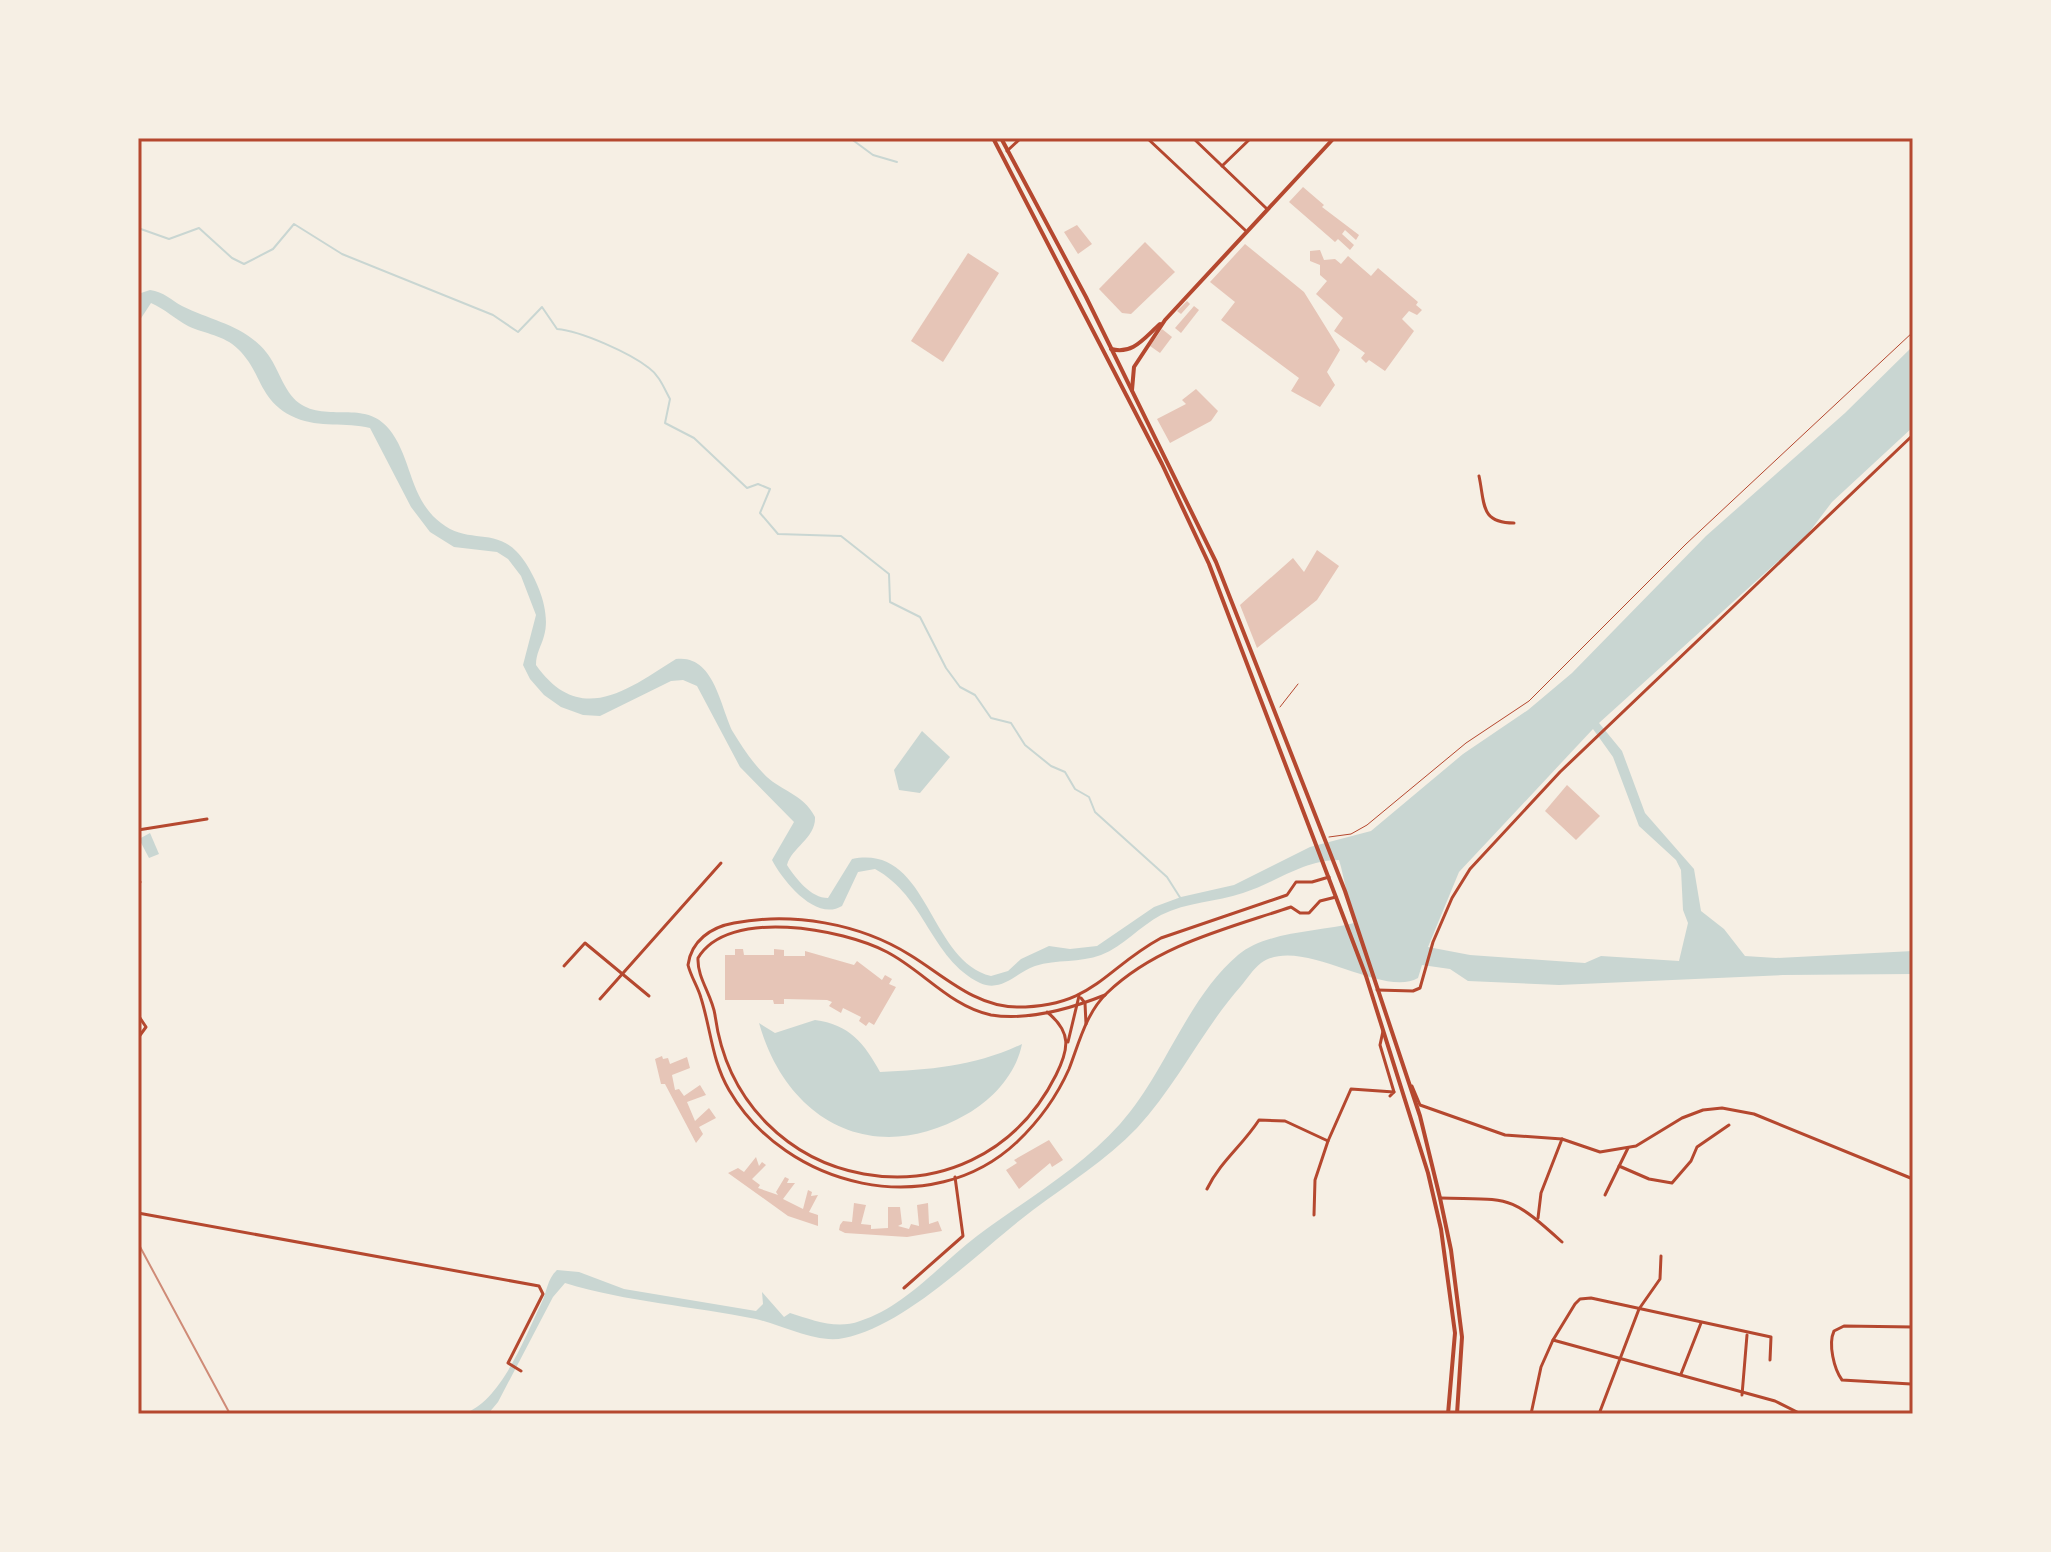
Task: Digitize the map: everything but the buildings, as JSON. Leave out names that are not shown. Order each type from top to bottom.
[{"type":"main road","points":[[993,138],[1162,464],[1209,564],[1308,816],[1366,976],[1428,1173],[1448,1269],[1455,1333],[1448,1414]]},
{"type":"main road","points":[[1001,138],[1132,390],[1216,562],[1336,867],[1416,1105],[1440,1198],[1451,1250],[1462,1337],[1457,1414]]},
{"type":"main road","points":[[1110,349],[1123,352],[1134,348],[1165,320],[1245,230],[1334,138]]},
{"type":"main road","points":[[1132,390],[1134,367],[1165,320]]},
{"type":"main road","points":[[1209,564],[1216,562]]},
{"type":"street","points":[[1007,151],[1021,138]]},
{"type":"street","points":[[1147,138],[1245,230]]},
{"type":"street","points":[[1193,138],[1266,208]]},
{"type":"street","points":[[1222,166],[1247,139]]},
{"type":"street","points":[[1377,990],[1413,991],[1420,988],[1433,942],[1452,898],[1470,869],[1596,738],[1913,435]]},
{"type":"street","points":[[1479,476],[1489,516],[1496,522],[1514,523]]},
{"type":"street","points":[[138,830],[207,819]]},
{"type":"street","points":[[600,999],[721,863]]},
{"type":"street","points":[[1105,995],[1086,1024],[1068,1072],[1032,1127],[996,1157],[955,1177],[921,1186],[866,1185],[820,1172],[782,1149],[751,1120],[731,1093],[713,1052],[704,1009],[688,965],[693,948],[702,938],[724,925],[766,918],[850,928],[907,953],[957,987],[994,1003],[1031,1007],[1079,996],[1094,989],[1161,938],[1287,895],[1296,882],[1329,877]]},
{"type":"street","points":[[1079,996],[1076,1004],[1068,1042],[1045,1096],[1034,1112],[1004,1141],[980,1156],[936,1173],[881,1178],[852,1174],[824,1164],[764,1123],[733,1079],[718,1038],[714,1006],[697,965],[707,945],[730,931],[769,928],[840,935],[902,961],[976,1010],[1009,1016],[1047,1012],[1076,1004],[1085,1003],[1105,995],[1157,955],[1174,947],[1291,907],[1300,913],[1309,913],[1320,901],[1336,897]]},
{"type":"street","points":[[766,918],[769,928]]},
{"type":"street","points":[[702,938],[707,945]]},
{"type":"street","points":[[564,966],[585,943],[649,996]]},
{"type":"street","points":[[902,961],[907,953]]},
{"type":"street","points":[[1079,996],[1085,1003],[1086,1024]]},
{"type":"street","points":[[704,1009],[714,1006]]},
{"type":"street","points":[[1047,1012],[1065,1030],[1068,1042]]},
{"type":"street","points":[[138,1015],[146,1027],[138,1038]]},
{"type":"street","points":[[1387,1017],[1420,1105],[1505,1135],[1562,1139],[1600,1152],[1628,1148],[1660,1134],[1682,1118],[1703,1110],[1722,1108],[1754,1114],[1913,1179]]},
{"type":"street","points":[[1384,1029],[1380,1045],[1394,1092]]},
{"type":"street","points":[[1314,1215],[1314,1186],[1328,1141],[1351,1089],[1357,1087],[1394,1092]]},
{"type":"street","points":[[1390,1096],[1394,1092]]},
{"type":"street","points":[[1207,1189],[1220,1164],[1240,1147],[1259,1120],[1285,1121],[1328,1141]]},
{"type":"street","points":[[1619,1166],[1649,1179],[1672,1183],[1691,1161],[1697,1147],[1729,1125]]},
{"type":"street","points":[[1538,1218],[1541,1193],[1562,1139]]},
{"type":"street","points":[[1605,1195],[1628,1148]]},
{"type":"street","points":[[904,1288],[963,1236],[955,1177]]},
{"type":"street","points":[[1440,1198],[1496,1197],[1538,1218],[1562,1242]]},
{"type":"street","points":[[138,1213],[539,1286],[543,1294],[510,1364],[520,1370]]},
{"type":"street","points":[[1599,1414],[1639,1309],[1660,1279],[1661,1256]]},
{"type":"street","points":[[1531,1414],[1541,1367],[1553,1340],[1580,1299],[1591,1298],[1771,1337],[1770,1360]]},
{"type":"street","points":[[1681,1374],[1701,1323]]},
{"type":"street","points":[[1913,1327],[1844,1326],[1834,1331],[1830,1338],[1837,1372],[1842,1380],[1912,1384],[1913,1376]]},
{"type":"street","points":[[1742,1395],[1747,1333]]},
{"type":"street","points":[[1553,1340],[1620,1356],[1742,1395],[1775,1401],[1801,1414]]},
{"type":"path","points":[[1327,837],[1351,834],[1367,825],[1466,743],[1529,701],[1686,544],[1913,332]]},
{"type":"path","points":[[1278,710],[1298,684]]},
{"type":"shaded area","points":[[150,290],[159,292],[248,336],[266,352],[294,398],[310,409],[369,415],[389,429],[397,440],[423,502],[441,523],[463,534],[505,543],[525,562],[539,588],[546,617],[536,665],[553,684],[570,695],[587,699],[604,697],[640,682],[676,659],[699,665],[714,684],[733,732],[751,759],[769,779],[804,803],[815,817],[812,831],[787,865],[799,882],[816,895],[828,898],[852,859],[877,859],[897,868],[913,885],[954,949],[970,966],[991,976],[1008,971],[1021,959],[1049,946],[1070,949],[1097,946],[1154,907],[1181,897],[1234,885],[1310,847],[1371,831],[1463,754],[1528,710],[1572,673],[1706,536],[1845,413],[1913,346],[1913,427],[1832,502],[1807,535],[1599,723],[1622,751],[1645,813],[1694,869],[1701,911],[1724,929],[1745,956],[1776,958],[1913,951],[1913,974],[1783,975],[1559,985],[1468,981],[1450,969],[1422,965],[1418,978],[1403,982],[1363,975],[1297,956],[1278,956],[1261,963],[1253,971],[1214,1021],[1165,1094],[1125,1140],[943,1284],[893,1318],[868,1331],[844,1338],[823,1338],[756,1319],[636,1299],[565,1283],[553,1297],[498,1402],[488,1414],[462,1414],[476,1408],[488,1397],[510,1368],[557,1270],[579,1272],[624,1289],[756,1311],[763,1304],[762,1292],[784,1317],[790,1313],[842,1325],[860,1321],[892,1305],[922,1284],[977,1236],[1070,1170],[1120,1124],[1150,1083],[1204,993],[1238,955],[1263,941],[1354,923],[1339,860],[1302,868],[1243,893],[1171,911],[1101,955],[1035,966],[995,985],[980,983],[963,972],[938,943],[906,895],[875,869],[858,872],[842,906],[822,909],[811,904],[792,888],[772,860],[794,822],[740,767],[697,686],[683,680],[671,681],[600,716],[583,715],[561,707],[544,695],[523,665],[536,615],[521,576],[508,559],[497,552],[454,547],[430,532],[411,507],[370,428],[314,423],[296,418],[274,404],[246,358],[227,341],[188,326],[151,303],[138,323],[138,294]],"holes":[[[1593,729],[1613,757],[1639,826],[1676,860],[1681,870],[1683,910],[1688,923],[1679,961],[1601,956],[1585,963],[1470,955],[1428,947],[1459,872]]]},
{"type":"shaded area","points":[[922,731],[950,757],[920,793],[899,790],[894,770]]},
{"type":"shaded area","points":[[150,833],[159,854],[149,858],[139,839]]},
{"type":"shaded area","points":[[815,1020],[837,1026],[855,1037],[880,1072],[952,1066],[1022,1044],[1015,1065],[1002,1085],[967,1114],[933,1130],[899,1136],[868,1135],[839,1126],[813,1110],[790,1087],[772,1058],[759,1023],[775,1033]]},
{"type":"waterway","points":[[850,138],[873,155],[897,162]]},
{"type":"waterway","points":[[138,228],[169,239],[199,228],[232,258],[244,264],[273,249],[294,224],[342,254],[493,315],[518,332],[542,307],[557,329],[592,338],[641,362],[656,374],[670,399],[665,423],[694,438],[747,488],[758,484],[770,489],[760,513],[778,534],[841,536],[889,574],[890,602],[920,617],[946,668],[960,687],[975,695],[991,718],[1011,723],[1025,745],[1051,766],[1065,772],[1075,789],[1089,797],[1095,812],[1167,877],[1181,899]]},
{"type":"railway","points":[[138,1243],[230,1414]]}]
